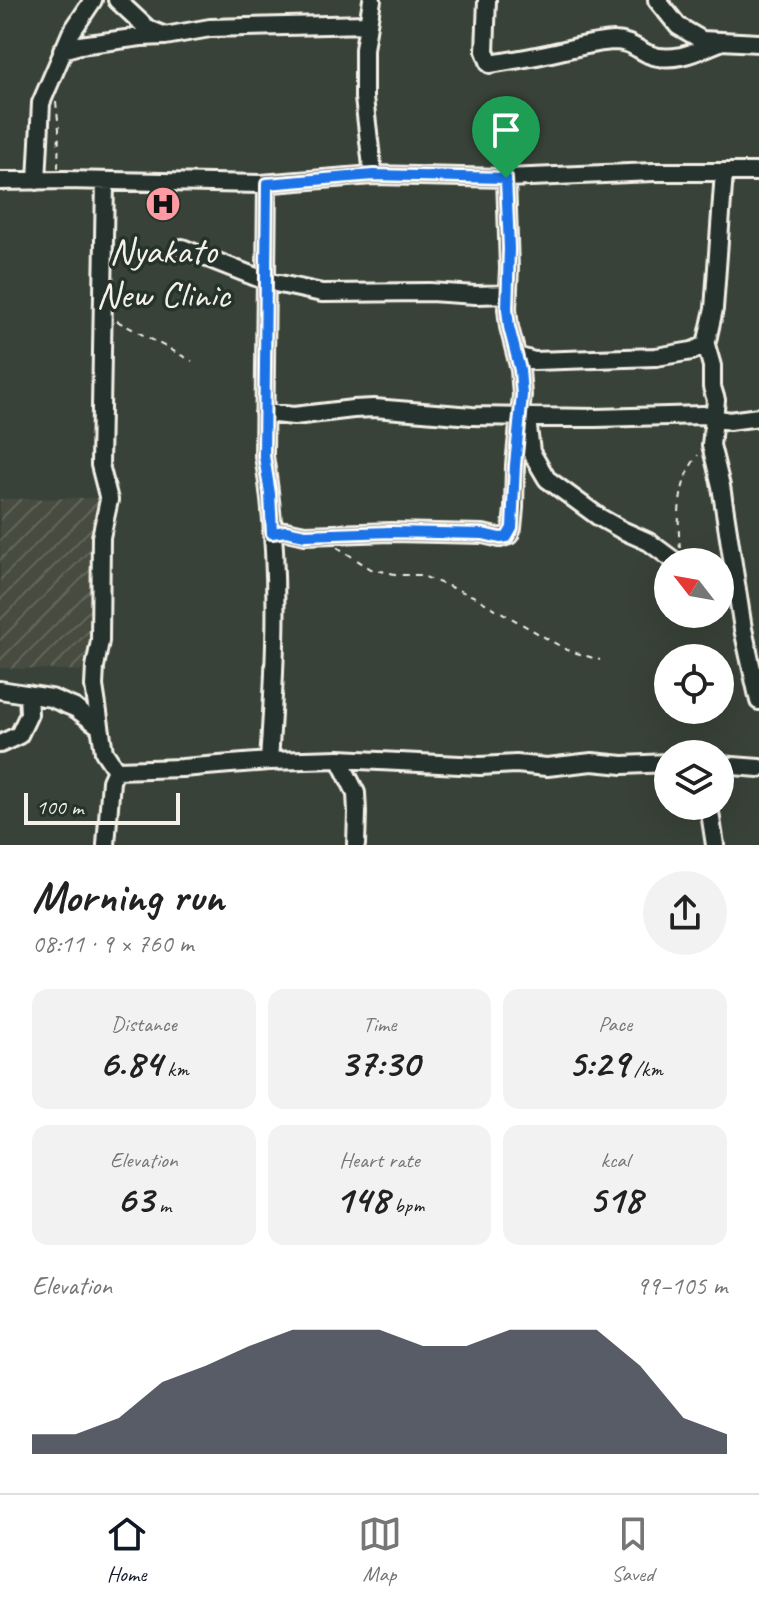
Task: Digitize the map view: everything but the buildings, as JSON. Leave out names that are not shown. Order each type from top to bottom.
[{"type":"street","points":[[37,181],[41,103],[62,50],[93,0]]},
{"type":"street","points":[[117,0],[148,29],[165,36]]},
{"type":"street","points":[[372,0],[364,49],[364,98],[373,175]]},
{"type":"street","points":[[487,0],[485,51],[490,64],[609,41],[625,42],[646,53],[665,57],[689,54],[720,42]]},
{"type":"street","points":[[657,0],[678,26],[702,40],[759,43]]},
{"type":"street","points":[[62,50],[210,28],[367,24]]},
{"type":"street","points":[[0,181],[267,184],[373,175],[506,178],[654,172],[759,172]]},
{"type":"street","points":[[724,172],[714,309],[706,345],[715,395],[711,445],[721,486],[743,629],[759,701]]},
{"type":"street","points":[[506,178],[508,317],[522,384],[523,416],[531,452],[547,479],[599,517],[661,548]]},
{"type":"street","points":[[105,182],[100,465],[109,500],[101,537],[100,641],[94,678],[104,752],[116,770]]},
{"type":"street","points":[[267,184],[264,456],[272,533],[275,675],[269,761]]},
{"type":"street","points":[[182,248],[266,281],[299,290],[322,293],[508,294]]},
{"type":"street","points":[[517,356],[534,361],[656,357],[692,351],[706,345]]},
{"type":"street","points":[[264,413],[294,416],[374,408],[472,416],[596,418],[703,415],[729,421],[759,417]]},
{"type":"street","points":[[272,533],[391,532],[483,534],[505,538],[512,528],[515,465],[523,416]]},
{"type":"street","points":[[0,690],[51,698],[75,708],[100,727]]},
{"type":"street","points":[[0,744],[19,735],[29,714],[28,694]]},
{"type":"street","points":[[116,770],[339,759],[547,767],[592,762],[654,764]]},
{"type":"street","points":[[339,759],[356,793],[356,845]]},
{"type":"street","points":[[734,766],[759,768]]},
{"type":"street","points":[[106,845],[111,781],[116,770]]},
{"type":"street","points":[[711,820],[715,845]]},
{"type":"path","points":[[53,73],[59,129],[58,180]]},
{"type":"path","points":[[103,311],[192,361]]},
{"type":"path","points":[[678,548],[677,519],[682,491],[692,462],[711,438]]},
{"type":"path","points":[[338,548],[371,569],[400,575],[420,575],[473,596],[567,650],[600,660]]},
{"type":"shaded area","points":[[104,498],[92,671],[0,668],[0,499]]},
{"type":"place","name":"Nyakato New Clinic","points":[[163,204]]},
{"type":"route","points":[[373,175],[506,178],[509,249],[507,309],[522,395],[514,508],[509,535],[500,538],[483,534],[272,533],[264,456],[267,184],[373,175]]}]
